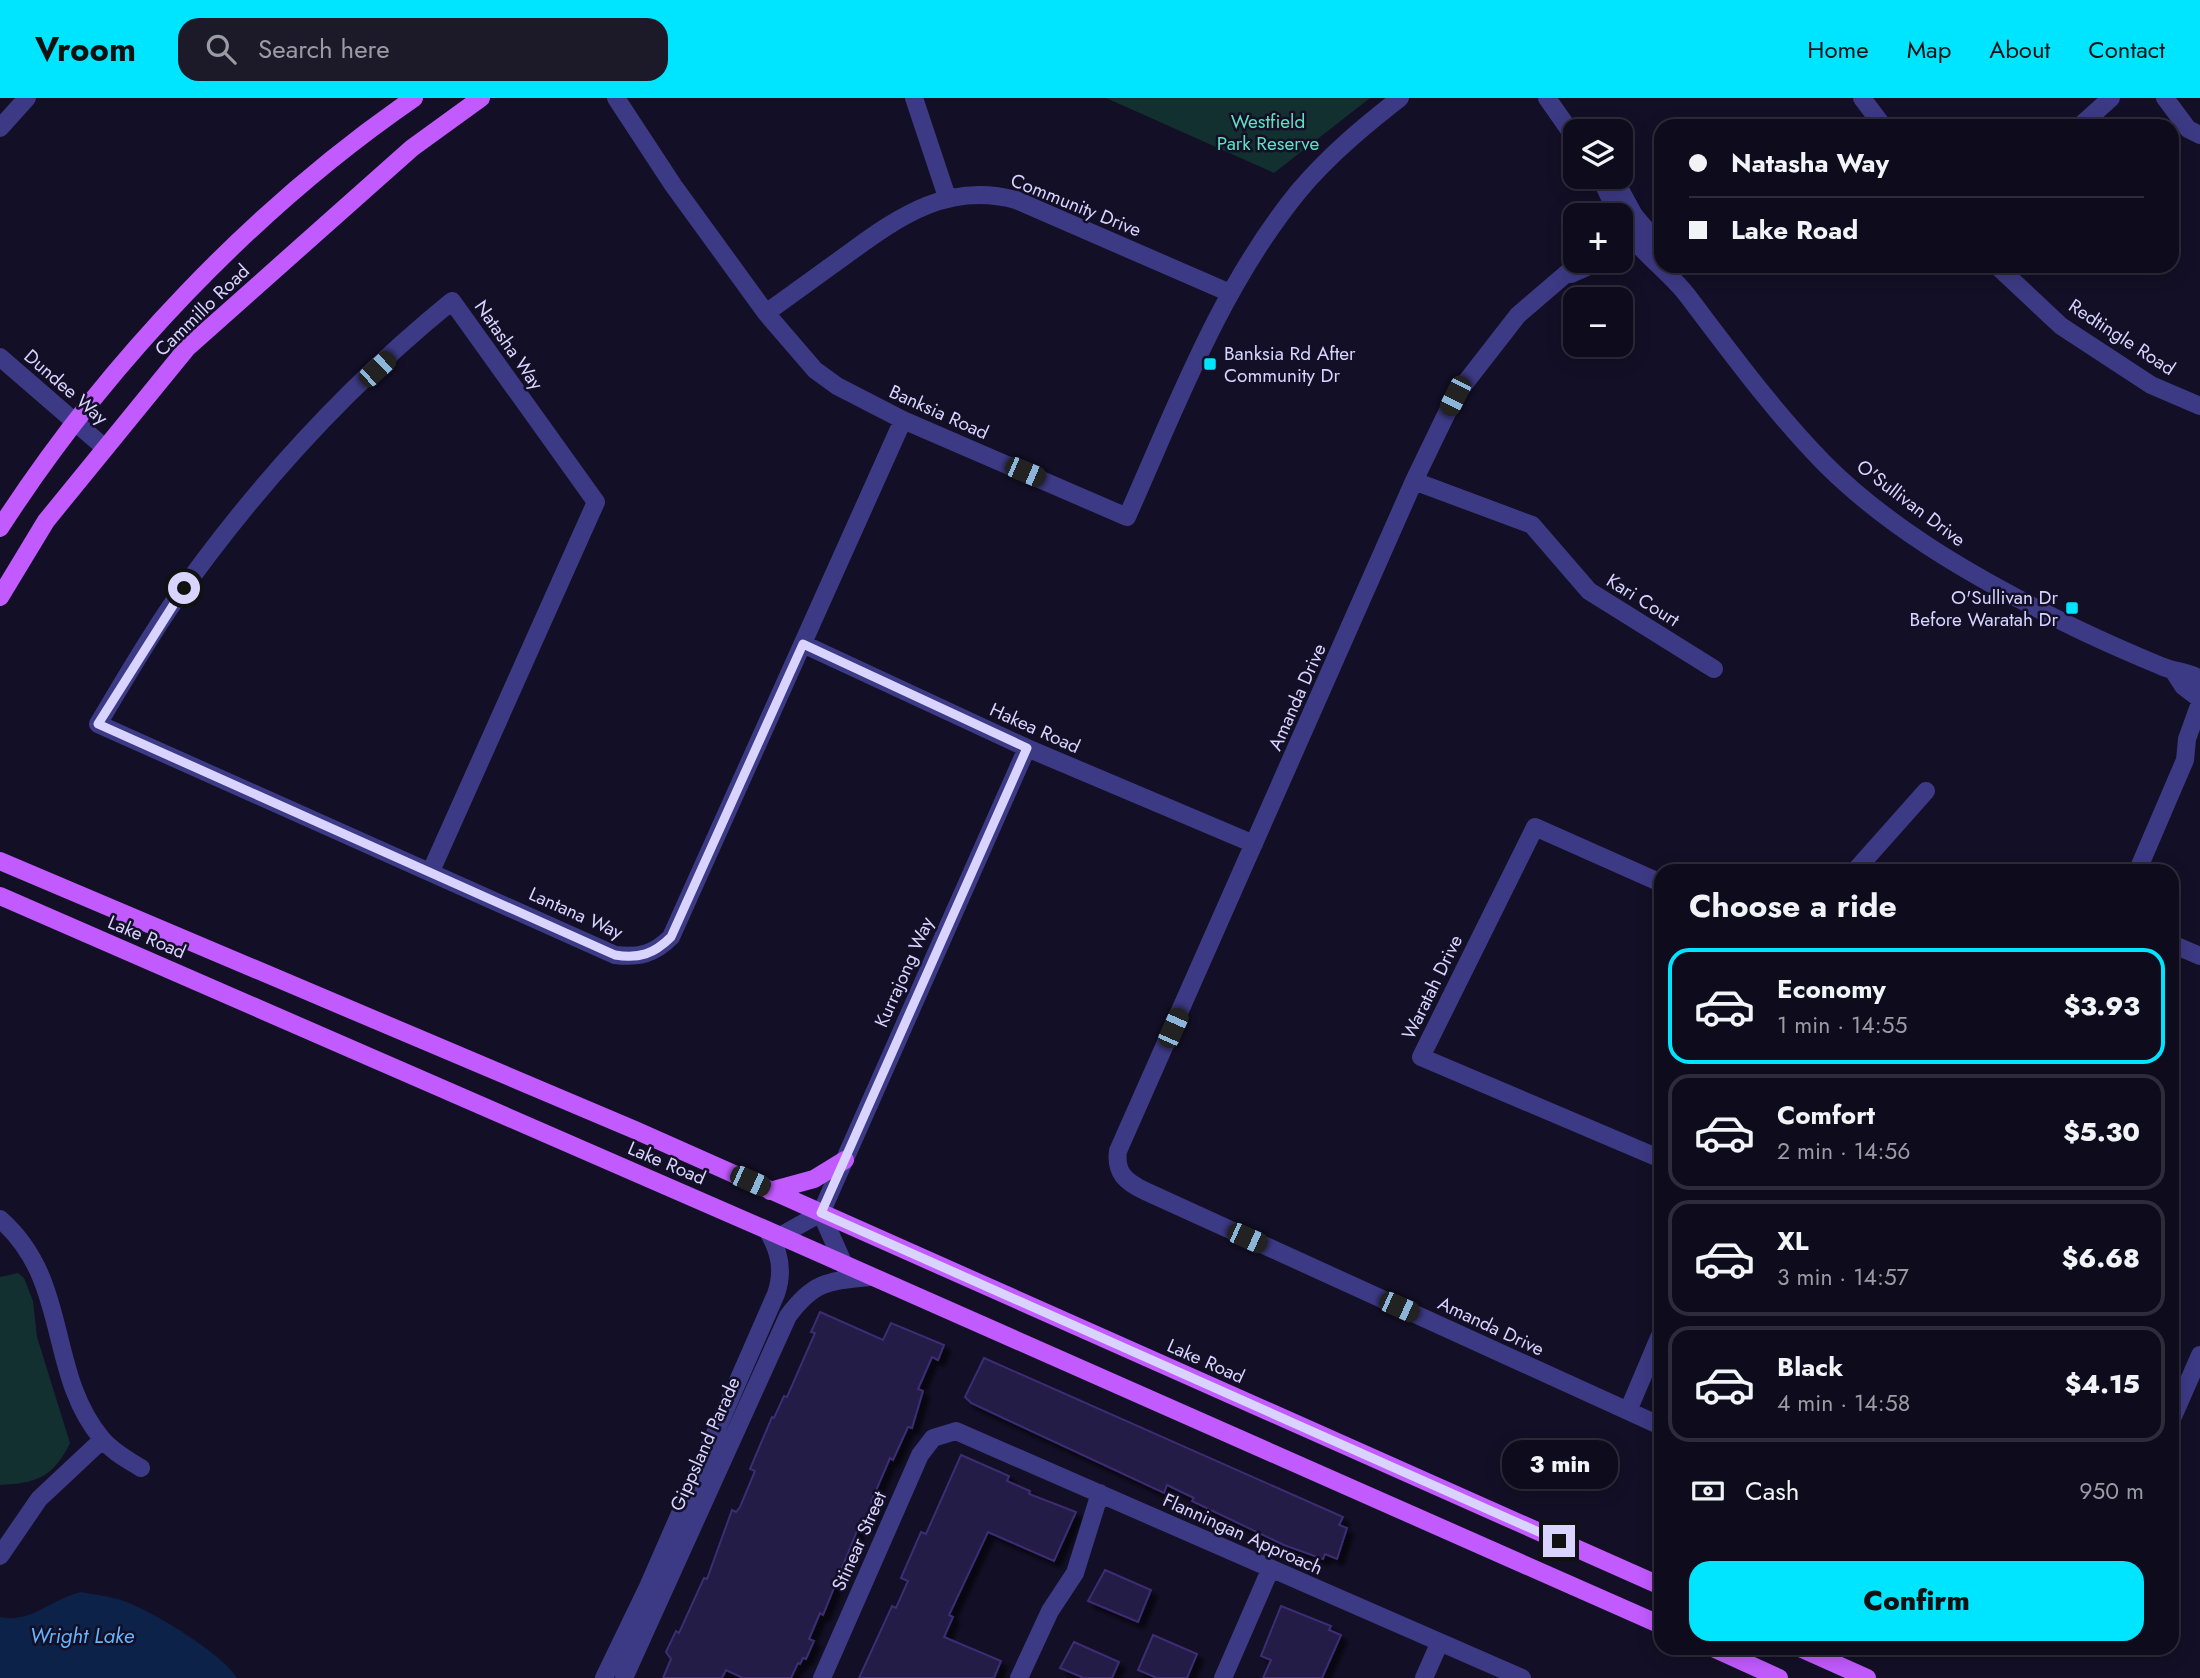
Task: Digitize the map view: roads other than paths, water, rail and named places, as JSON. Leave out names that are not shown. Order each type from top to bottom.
[{"type":"main road","name":"Cammillo Road","points":[[0,528],[36,472],[124,362],[195,286],[274,210],[343,151],[414,98]]},
{"type":"main road","name":"Cammillo Road","points":[[0,597],[46,521],[187,348],[412,148],[481,98]]},
{"type":"main road","name":"Lake Road","points":[[0,861],[821,1213],[1654,1583]]},
{"type":"main road","name":"Lake Road","points":[[0,896],[774,1233],[845,1267],[1018,1339],[1654,1622]]},
{"type":"main road","points":[[770,1191],[814,1179],[845,1160]]},
{"type":"main road","points":[[1728,1655],[1779,1678]]},
{"type":"main road","points":[[1816,1655],[1867,1678]]},
{"type":"street","points":[[0,128],[27,98]]},
{"type":"street","name":"Banksia Road","points":[[616,98],[673,185],[766,313],[815,370],[837,386],[903,420],[1127,517],[1230,293],[1298,192],[1338,149],[1400,98]]},
{"type":"street","points":[[914,98],[947,197]]},
{"type":"street","points":[[1547,98],[1563,121]]},
{"type":"street","points":[[1862,98],[1878,119]]},
{"type":"street","points":[[2088,119],[2111,98]]},
{"type":"street","points":[[2165,98],[2188,129],[2200,135]]},
{"type":"street","name":"Community Drive","points":[[766,313],[896,219],[947,197],[979,193],[1016,200],[1230,293]]},
{"type":"street","name":"O'Sullivan Drive","points":[[1633,231],[1654,243]]},
{"type":"street","name":"O'Sullivan Drive","points":[[1633,234],[1654,257]]},
{"type":"street","name":"Amanda Drive","points":[[1573,273],[1518,315],[1468,376],[1414,481],[1118,1151],[1111,1174],[1654,1423]]},
{"type":"street","name":"O'Sullivan Drive","points":[[1668,273],[1785,420],[1827,466],[1872,504],[1923,542],[1979,578],[2103,642],[2174,672],[2189,672],[2200,679]]},
{"type":"street","name":"O'Sullivan Drive","points":[[1677,273],[1684,291]]},
{"type":"street","name":"Redtingle Road","points":[[2004,273],[2061,326],[2151,385],[2200,406]]},
{"type":"street","name":"Natasha Way","points":[[98,724],[170,607],[262,488],[310,434],[452,301],[596,502],[431,871]]},
{"type":"street","name":"Dundee Way","points":[[0,357],[105,448]]},
{"type":"street","name":"Lantana Way","points":[[98,724],[615,955],[632,958],[661,947],[671,937],[903,420]]},
{"type":"street","name":"Kari Court","points":[[1414,481],[1532,525],[1589,591],[1714,669]]},
{"type":"street","name":"Hakea Road","points":[[803,644],[1027,748],[1254,844]]},
{"type":"street","name":"O'Sullivan Drive","points":[[2174,672],[2200,701]]},
{"type":"street","points":[[2140,864],[2185,760],[2187,738],[2200,701]]},
{"type":"street","points":[[2185,760],[2200,744]]},
{"type":"street","name":"Kurrajong Way","points":[[821,1213],[1027,748]]},
{"type":"street","points":[[1861,864],[1926,791]]},
{"type":"street","name":"Waratah Drive","points":[[1654,880],[1535,827],[1421,1057],[1654,1156]]},
{"type":"street","points":[[2179,947],[2200,956]]},
{"type":"street","points":[[774,1233],[821,1213],[845,1267]]},
{"type":"street","points":[[0,1219],[31,1255],[49,1292],[65,1365],[82,1408],[102,1440],[141,1468]]},
{"type":"street","name":"Gippsland Parade","points":[[604,1678],[647,1589],[776,1294],[781,1277],[774,1233]]},
{"type":"street","name":"Gippsland Parade","points":[[624,1678],[788,1316],[808,1293],[821,1283],[870,1277]]},
{"type":"street","points":[[1628,1411],[1654,1350]]},
{"type":"street","points":[[2179,1382],[2200,1355]]},
{"type":"street","name":"Flanningan Approach","points":[[947,1432],[972,1435],[1270,1570],[1522,1678]]},
{"type":"street","name":"Stinear Street","points":[[822,1678],[920,1455],[933,1438],[947,1432]]},
{"type":"street","points":[[0,1556],[39,1499],[102,1440]]},
{"type":"street","points":[[1019,1678],[1049,1611],[1075,1573],[1100,1493]]},
{"type":"street","points":[[1223,1678],[1270,1570]]},
{"type":"street","points":[[1424,1678],[1439,1644]]},
{"type":"water","name":"Wright Lake","points":[[81,1592],[119,1599],[151,1614],[202,1645],[237,1678],[0,1678],[0,1617],[31,1614]]},
{"type":"place","name":"Banksia Rd After Community Dr","points":[[1210,364]]},
{"type":"place","name":"O'Sullivan Dr Before Waratah Dr","points":[[2072,608]]},
{"type":"park label","name":"Westfield Park Reserve","points":[[1268,132]]}]
